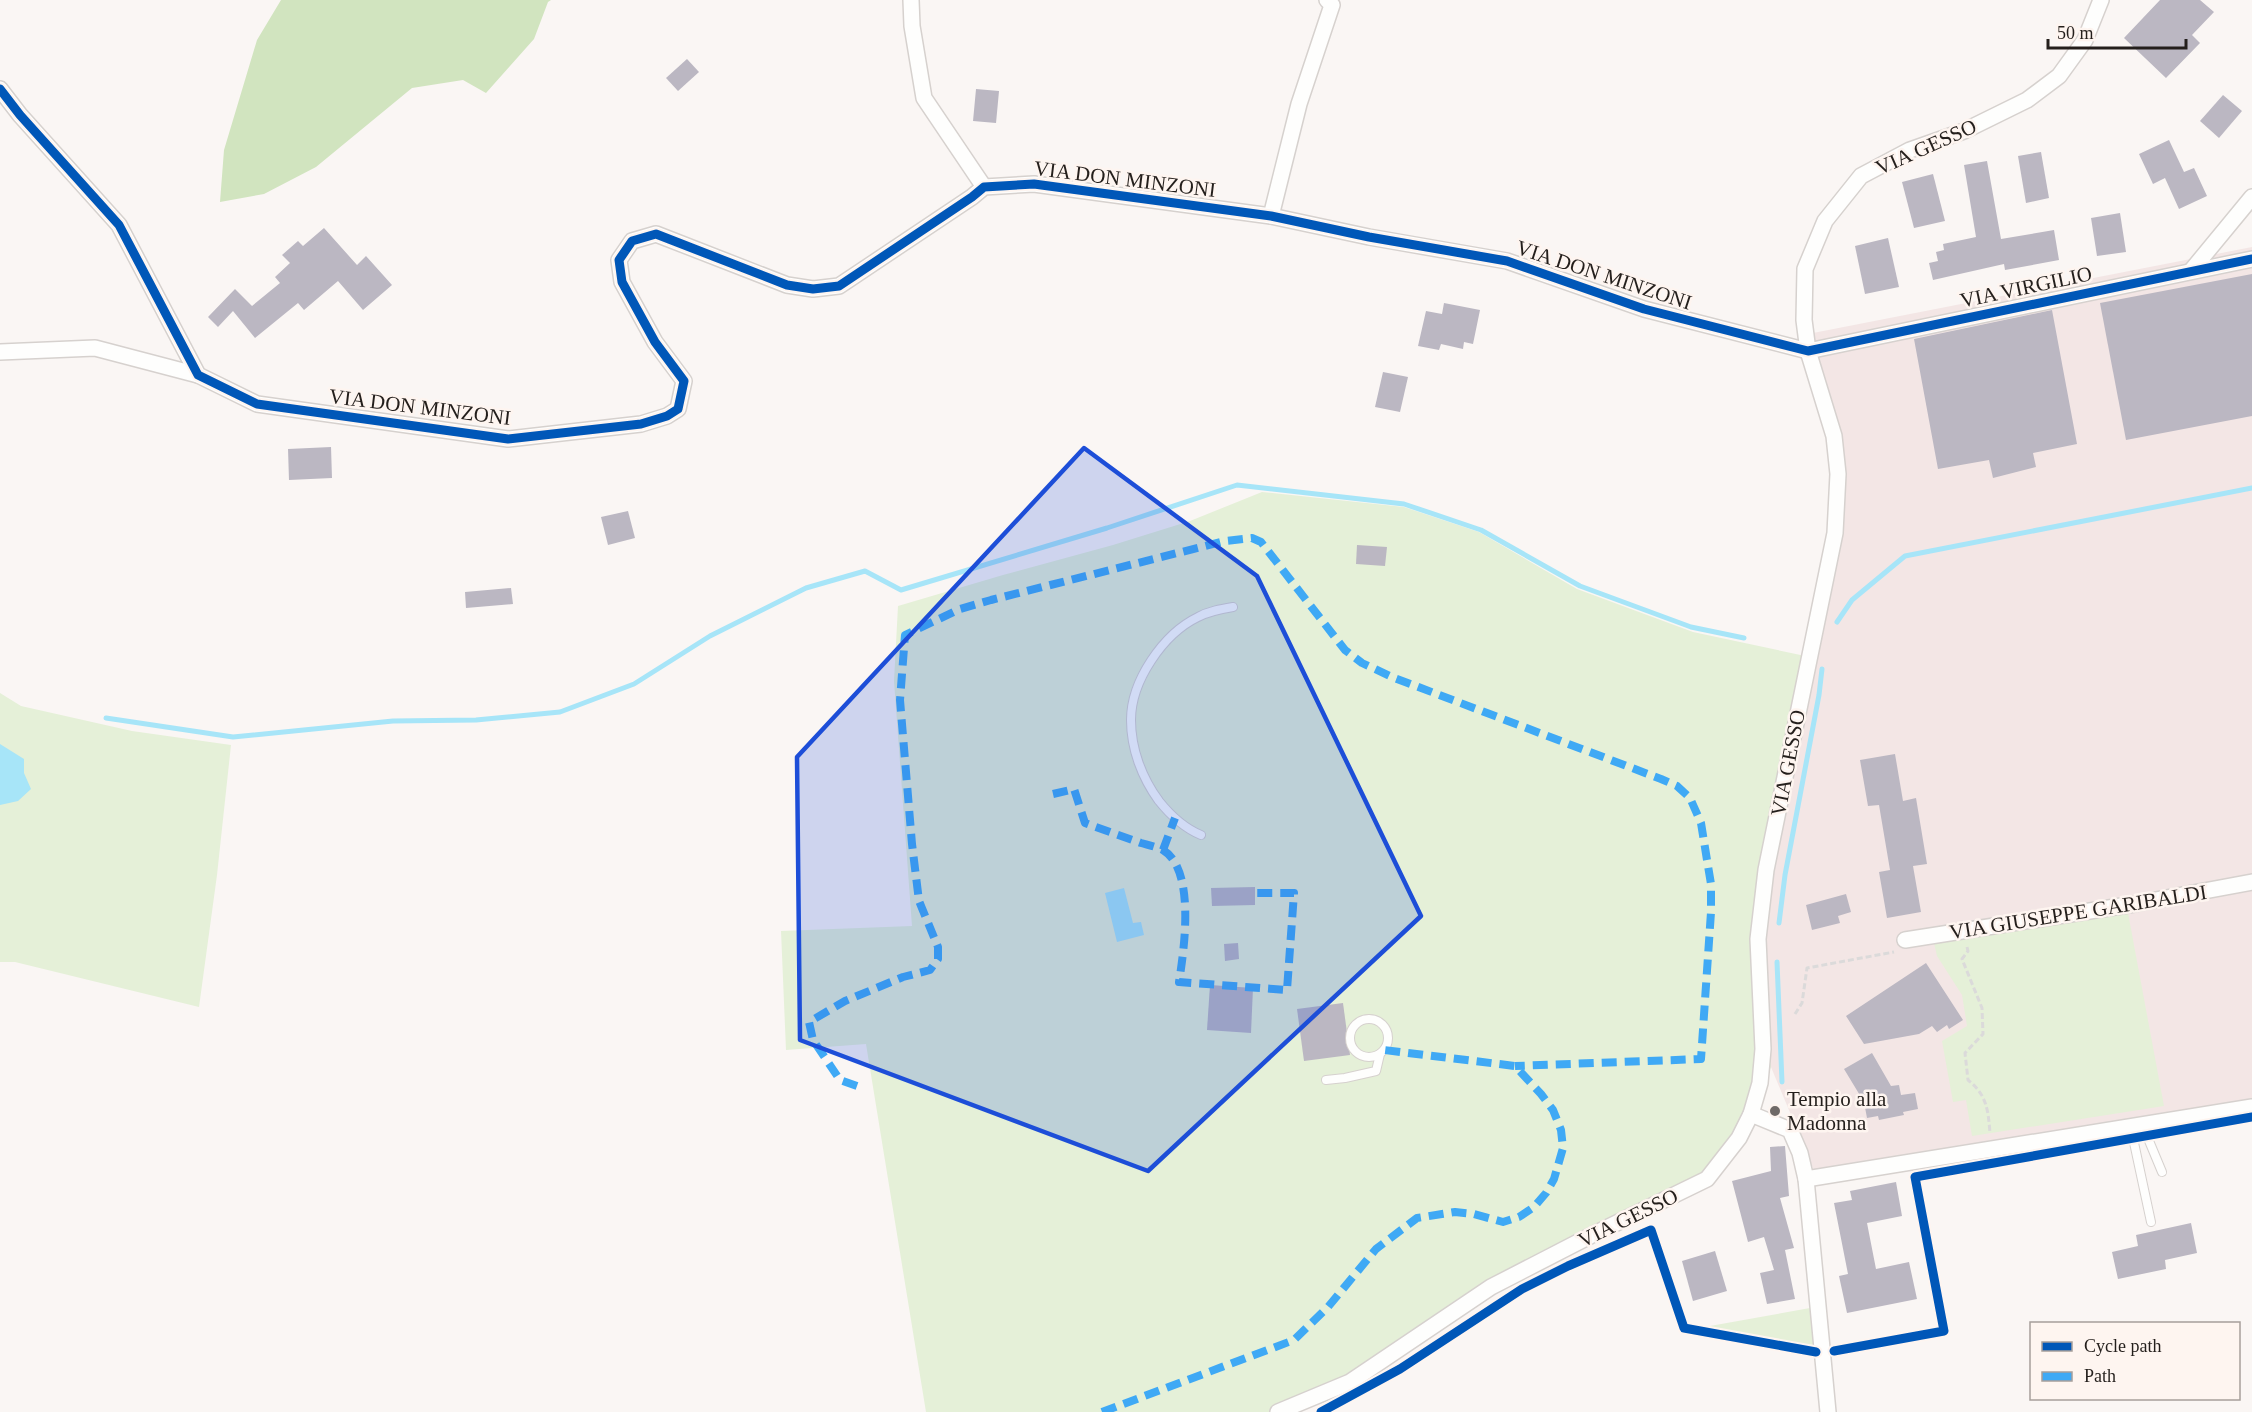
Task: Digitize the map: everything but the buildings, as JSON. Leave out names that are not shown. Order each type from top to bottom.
[{"type":"street","points":[[911,0],[912,26],[924,98],[984,187]]},
{"type":"street","points":[[1271,216],[1299,104],[1332,5],[1327,0]]},
{"type":"street","name":"VIA GESSO","points":[[1278,1412],[1350,1383],[1491,1287],[1707,1179],[1739,1138],[1751,1114],[1760,1083],[1763,1049],[1758,939],[1766,870],[1835,533],[1838,474],[1834,436],[1808,351],[1804,320],[1805,269],[1825,221],[1861,176],[1910,150],[1964,130],[2027,100],[2059,76],[2085,40],[2101,0]]},
{"type":"street","points":[[0,89],[20,115],[119,225],[198,375]]},
{"type":"street","name":"VIA DON MINZONI","points":[[198,375],[257,404],[508,440],[641,424],[667,416],[678,409],[684,381],[655,342],[622,282],[619,260],[632,241],[656,234],[787,285],[813,289],[839,286],[853,279],[984,187],[1034,184],[1271,216],[1369,237],[1507,261],[1644,309],[1808,351]]},
{"type":"street","points":[[2191,271],[2252,197]]},
{"type":"street","name":"VIA VIRGILIO","points":[[1808,351],[2252,259]]},
{"type":"street","points":[[0,352],[95,348],[198,375]]},
{"type":"street","name":"VIA GIUSEPPE GARIBALDI","points":[[1901,946],[2252,882]]},
{"type":"street","points":[[1806,1179],[2252,1107]]},
{"type":"street","points":[[1751,1114],[1790,1130],[1800,1153],[1806,1179],[1828,1412]]},
{"type":"lane","points":[[1201,835],[1187,830],[1163,806],[1151,789],[1136,755],[1131,718],[1134,699],[1141,681],[1150,661],[1161,647],[1196,618],[1214,610],[1233,608]]},
{"type":"lane","points":[[1326,1080],[1376,1071],[1380,1054],[1388,1038],[1384,1026],[1374,1019],[1361,1021],[1352,1030],[1350,1036],[1353,1048],[1362,1056],[1380,1054]]},
{"type":"lane","points":[[2148,1136],[2162,1172]]},
{"type":"lane","points":[[2133,1138],[2151,1222]]},
{"type":"path","points":[[1966,943],[1968,951],[1962,959],[1982,1008],[1983,1034],[1965,1053],[1968,1080],[1979,1089],[1984,1097],[1992,1149]]},
{"type":"path","points":[[1795,1014],[1802,1003],[1807,968],[1901,946]]},
{"type":"highlighted area","points":[[1084,448],[1257,576],[1421,916],[1148,1171],[800,1040],[797,757]]},
{"type":"shaded area","points":[[2252,247],[2252,1107],[1818,1180],[1771,1067],[1759,950],[1842,482],[1823,399],[1813,333]]},
{"type":"green space","points":[[281,0],[551,0],[548,2],[534,39],[486,93],[463,80],[412,88],[316,167],[264,194],[220,202],[224,150],[257,40]]},
{"type":"green space","points":[[1262,492],[1404,507],[1479,532],[1577,589],[1693,632],[1810,657],[1759,950],[1771,1067],[1744,1132],[1693,1182],[1528,1269],[1319,1402],[1283,1412],[926,1412],[866,1044],[786,1050],[781,931],[912,926],[894,681],[898,606],[1190,521]]},
{"type":"green space","points":[[0,693],[21,706],[132,731],[231,745],[217,875],[199,1007],[15,962],[0,962]]},
{"type":"green space","points":[[2128,913],[2164,1106],[1972,1136],[1966,1100],[1953,1102],[1942,1041],[1967,1026],[1962,995],[1937,956],[1934,943]]},
{"type":"green space","points":[[1810,1308],[1816,1355],[1682,1331]]},
{"type":"water","points":[[0,744],[24,759],[24,773],[31,789],[18,801],[0,805]]},
{"type":"water","points":[[1124,888],[1133,923],[1141,922],[1144,935],[1117,942],[1105,893]]},
{"type":"waterway","points":[[106,718],[233,737],[393,721],[476,720],[560,712],[634,684],[710,636],[806,588],[865,571],[901,590],[1107,528],[1237,485],[1404,504],[1481,530],[1580,586],[1691,627],[1744,638]]},
{"type":"waterway","points":[[1837,622],[1852,600],[1905,556],[2252,488]]},
{"type":"waterway","points":[[1779,923],[1785,875],[1822,669]]},
{"type":"waterway","points":[[1777,962],[1782,1082]]},
{"type":"marked path","points":[[857,1086],[840,1080],[813,1040],[809,1022],[845,1001],[903,977],[930,970],[938,959],[938,947],[919,901],[912,844],[900,700],[905,635],[960,609],[991,600],[1225,541],[1252,538],[1261,542],[1345,650],[1362,663],[1392,677],[1661,779],[1677,786],[1690,798],[1701,823],[1711,884],[1701,1059],[1515,1066]]},
{"type":"marked path","points":[[1053,794],[1074,789],[1085,823],[1161,849],[1173,860],[1184,892],[1185,912],[1179,982],[1287,990],[1294,893],[1255,893]]},
{"type":"marked path","points":[[1163,850],[1175,818]]},
{"type":"marked path","points":[[1102,1412],[1294,1340],[1328,1307],[1376,1249],[1417,1218],[1455,1212],[1474,1214],[1503,1222],[1519,1217],[1534,1207],[1546,1193],[1554,1179],[1563,1148],[1561,1130],[1553,1110],[1515,1066],[1384,1050]]},
{"type":"cycle path","points":[[0,89],[20,115],[119,225],[198,375],[257,404],[508,439],[641,424],[667,416],[678,409],[684,381],[655,342],[622,282],[619,260],[632,241],[656,234],[787,285],[813,289],[839,286],[984,187],[1034,184],[1271,216],[1369,237],[1507,261],[1644,309],[1808,351],[2252,259]]},
{"type":"cycle path","points":[[1834,1351],[1944,1331],[1915,1177],[2252,1117]]},
{"type":"cycle path","points":[[1321,1412],[1400,1369],[1522,1289],[1651,1230],[1684,1328],[1816,1352]]},
{"type":"place","name":"Tempio alla Madonna","points":[[1775,1111]]}]
